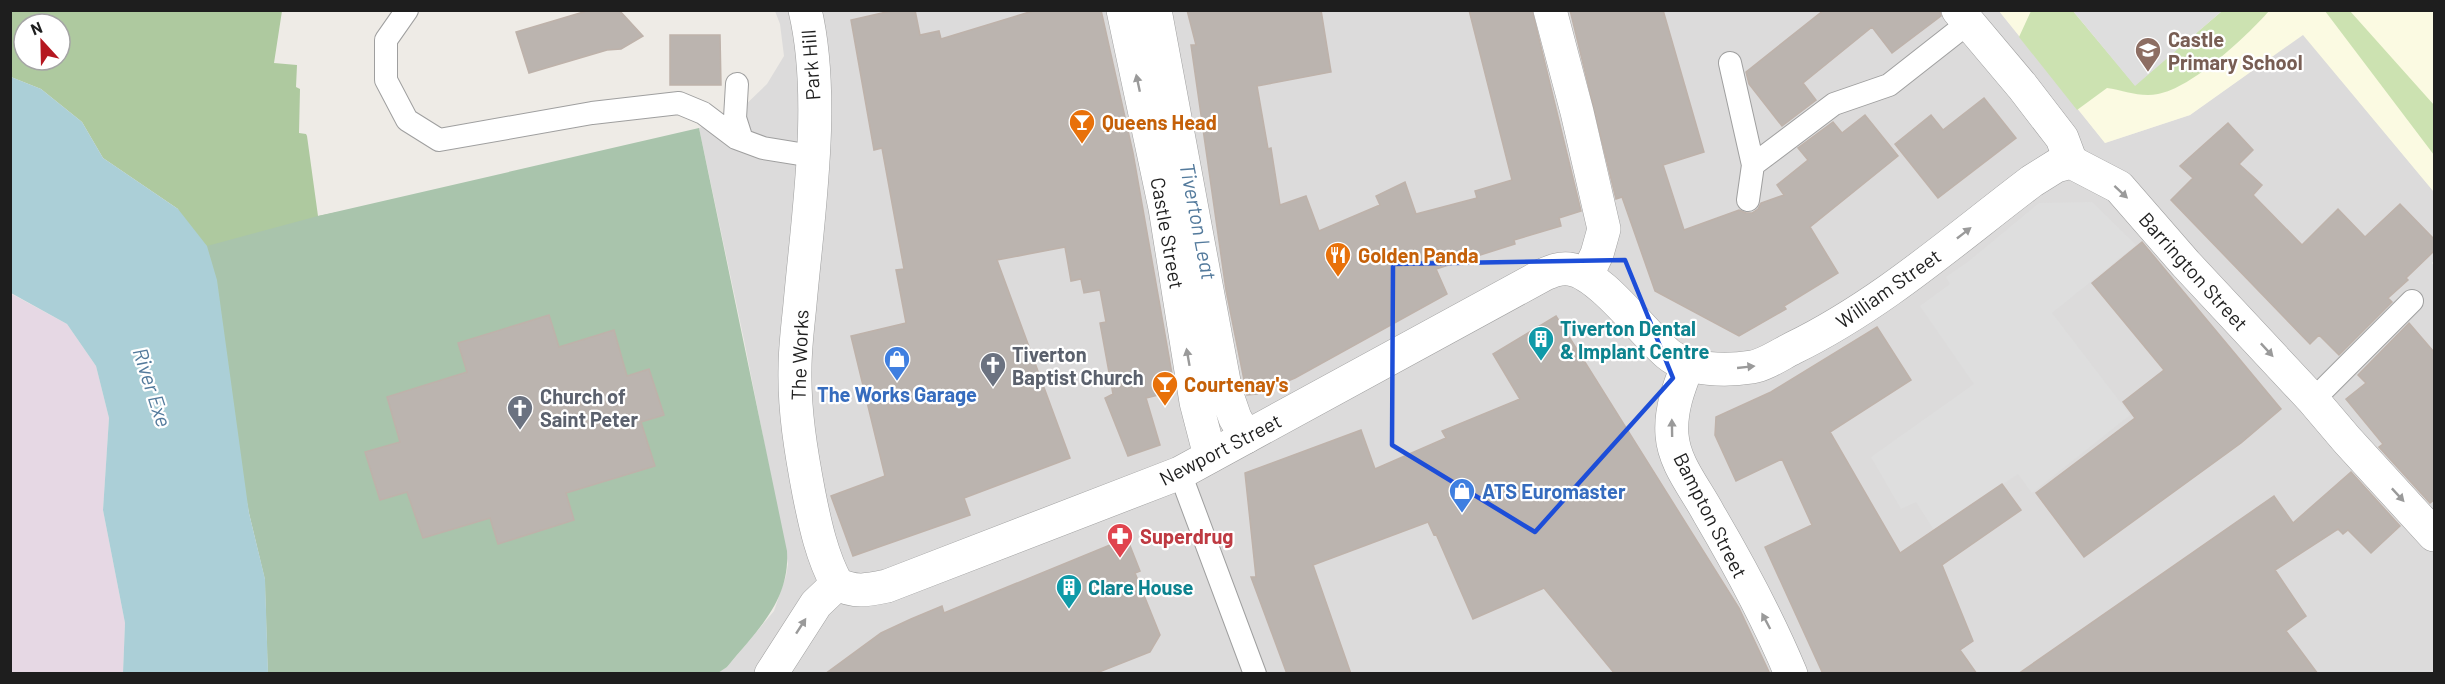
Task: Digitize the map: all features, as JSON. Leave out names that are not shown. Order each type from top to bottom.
[{"type":"street","name":"Park Hill","points":[[805,10],[813,66],[813,120]]},
{"type":"street","name":"Castle Street","points":[[1124,10],[1165,208],[1196,402],[1210,456]]},
{"type":"street","name":"Castle Street","points":[[1155,10],[1226,392],[1235,418],[1246,437]]},
{"type":"street","points":[[1550,10],[1604,229],[1597,254],[1587,275],[1669,355],[1688,364]]},
{"type":"street","points":[[1963,17],[2022,86],[2062,138],[2071,162]]},
{"type":"street","name":"The Works","points":[[813,120],[795,367],[796,410],[802,460],[813,516],[829,570],[837,584]]},
{"type":"street","name":"William Street","points":[[1688,364],[1723,369],[1754,367],[1819,335],[1888,292],[2032,181],[2056,166],[2071,162]]},
{"type":"street","name":"Barrington Street","points":[[2071,162],[2118,187],[2434,535]]},
{"type":"street","name":"Newport Street","points":[[837,584],[860,592],[887,586],[1180,474],[1543,274],[1560,268],[1572,269],[1587,275]]},
{"type":"street","name":"Bampton Street","points":[[1688,364],[1672,414],[1672,438],[1685,475],[1709,513],[1779,644],[1791,674]]},
{"type":"street","points":[[771,674],[816,604],[837,584]]},
{"type":"lane","points":[[407,10],[386,40],[386,80],[407,120],[439,140],[592,113],[679,103],[704,113],[736,138],[763,148],[812,156]]},
{"type":"lane","points":[[1753,165],[1834,104],[1889,85],[1963,17]]},
{"type":"lane","points":[[1730,63],[1753,165],[1748,200]]},
{"type":"lane","points":[[737,84],[735,118],[742,140]]},
{"type":"lane","points":[[2313,400],[2412,301]]},
{"type":"lane","points":[[1180,474],[1255,674]]},
{"type":"highlighted area","points":[[1625,260],[1673,378],[1535,532],[1392,445],[1393,264]]},
{"type":"shaded area","points":[[775,11],[1999,11],[2105,143],[2190,115],[2303,34],[2434,192],[2434,260],[2432,263],[2434,266],[2434,673],[718,673],[727,667],[774,611],[788,564],[699,128],[740,110],[767,84],[784,56],[780,24]]},
{"type":"shaded area","name":"Castle Primary School","points":[[1999,11],[2434,11],[2434,192],[2303,35],[2190,115],[2105,143]]},
{"type":"shaded area","points":[[2073,11],[2222,11],[2135,86]]},
{"type":"shaded area","points":[[699,128],[787,551],[783,586],[777,601],[760,628],[727,667],[718,673],[268,673],[265,579],[249,513],[217,280],[207,246],[318,216]]},
{"type":"shaded area","points":[[2092,202],[2136,245],[2052,313],[2130,415],[2032,493],[2018,474],[1934,530],[1916,502],[1901,509],[1871,457],[1974,384],[1920,306],[1950,284],[1946,277],[1969,261],[2039,203]]},
{"type":"shaded area","points":[[10,293],[67,324],[96,366],[109,418],[103,510],[125,623],[123,673],[11,673]]},
{"type":"green space","points":[[10,11],[282,11],[274,63],[297,65],[296,87],[300,89],[299,133],[307,136],[318,216],[338,212],[268,673],[265,579],[178,209],[103,158],[82,122],[41,89],[11,77]]},
{"type":"green space","points":[[2031,11],[2073,11],[2135,85],[2222,11],[2269,11],[2218,60],[2172,90],[2152,95],[2107,88],[2077,110],[2019,37]]},
{"type":"green space","points":[[2325,11],[2350,11],[2434,105],[2434,155]]},
{"type":"water","name":"River Exe","points":[[11,77],[41,89],[82,122],[103,158],[178,209],[207,246],[217,280],[249,513],[265,579],[268,673],[123,673],[125,623],[103,510],[109,418],[96,366],[67,324],[11,293]]},
{"type":"building","points":[[590,10],[619,10],[643,36],[621,49],[607,50],[529,73],[516,32]]},
{"type":"building","points":[[895,10],[915,10],[920,35],[939,31],[941,39],[1036,10],[1101,10],[1133,153],[1175,391],[1146,398],[1160,445],[1128,456],[1105,398],[1113,394],[1100,323],[1106,322],[1100,290],[1084,293],[1081,279],[1071,281],[1065,247],[997,260],[1070,458],[964,498],[970,515],[853,556],[831,496],[885,476],[851,336],[906,323],[896,270],[904,269],[882,148],[874,150],[851,20]]},
{"type":"building","points":[[1187,10],[1321,10],[1331,72],[1257,86],[1268,149],[1271,148],[1280,205],[1306,196],[1319,231],[1380,205],[1376,196],[1405,182],[1416,214],[1477,198],[1475,191],[1512,180],[1469,10],[1532,10],[1581,211],[1559,218],[1561,226],[1514,240],[1515,244],[1436,269],[1447,294],[1295,378],[1257,394],[1247,395],[1226,290],[1191,45],[1196,45]]},
{"type":"building","points":[[1570,10],[1663,10],[1704,152],[1663,165],[1684,230],[1739,210],[1752,213],[1761,203],[1784,195],[1777,185],[1808,160],[1798,148],[1833,122],[1842,133],[1865,115],[1898,156],[1810,227],[1838,273],[1784,306],[1786,309],[1739,336],[1655,291],[1622,197],[1616,199]]},
{"type":"building","points":[[1824,10],[1940,10],[1941,16],[1892,53],[1872,27],[1803,83],[1816,100],[1782,126],[1749,84],[1746,72]]},
{"type":"building","points":[[670,35],[720,35],[721,85],[670,85]]},
{"type":"building","points":[[1984,98],[2016,138],[1938,198],[1895,144],[1931,115],[1943,130]]},
{"type":"building","points":[[2228,123],[2253,150],[2239,164],[2262,185],[2253,195],[2302,245],[2338,209],[2365,237],[2400,204],[2434,239],[2434,251],[2388,298],[2392,302],[2339,355],[2319,335],[2310,344],[2171,200],[2193,178],[2180,166]]},
{"type":"building","points":[[2142,242],[2281,409],[2241,443],[2084,557],[2036,493],[2135,418],[2123,402],[2164,370],[2092,283]]},
{"type":"building","name":"Church of Saint Peter","points":[[549,315],[559,347],[614,330],[627,376],[649,369],[664,415],[641,422],[655,466],[566,493],[574,520],[498,544],[490,518],[423,538],[407,492],[380,500],[365,452],[400,442],[387,397],[467,372],[458,343]]},
{"type":"building","points":[[1556,316],[1739,608],[1770,674],[1615,674],[1544,588],[1473,619],[1436,534],[1434,535],[1428,522],[1313,565],[1351,674],[1287,674],[1251,577],[1256,577],[1245,473],[1361,430],[1375,469],[1446,438],[1442,431],[1520,399],[1493,354]]},
{"type":"building","points":[[2409,323],[2434,352],[2434,500],[2430,503],[2379,447],[2383,444],[2346,399],[2366,383],[2358,375]]},
{"type":"building","points":[[1877,327],[1911,380],[1830,432],[1900,553],[2002,484],[2021,510],[1942,565],[1973,641],[1960,650],[1977,674],[1823,674],[1765,547],[1812,525],[1782,459],[1736,481],[1715,435],[1716,417],[1771,392]]},
{"type":"building","points":[[2351,472],[2400,526],[2371,553],[2348,530],[2343,534],[2338,529],[2275,570],[2306,616],[2286,631],[2318,674],[2018,674],[2274,496],[2293,523]]},
{"type":"building","name":"Clare House","points":[[1127,538],[1140,571],[1135,573],[1160,635],[1150,652],[1094,674],[825,674],[881,633],[911,619],[942,606],[944,613]]},
{"type":"place","name":"Castle Primary School","points":[[2148,73]]},
{"type":"place","name":"Queens Head","points":[[1082,145]]},
{"type":"place","name":"Golden Panda","points":[[1338,278]]},
{"type":"place","name":"Tiverton Dental & Implant Centre","points":[[1541,362]]},
{"type":"place","name":"The Works Garage","points":[[897,382]]},
{"type":"place","name":"Tiverton Baptist Church","points":[[993,388]]},
{"type":"place","name":"Courtenay's","points":[[1165,407]]},
{"type":"place","name":"Church of Saint Peter","points":[[520,431]]},
{"type":"place","name":"ATS Euromaster","points":[[1462,514]]},
{"type":"place","name":"Superdrug","points":[[1120,559]]},
{"type":"place","name":"Clare House","points":[[1069,610]]},
{"type":"water label","name":"Tiverton Leat","points":[[1199,221]]}]
